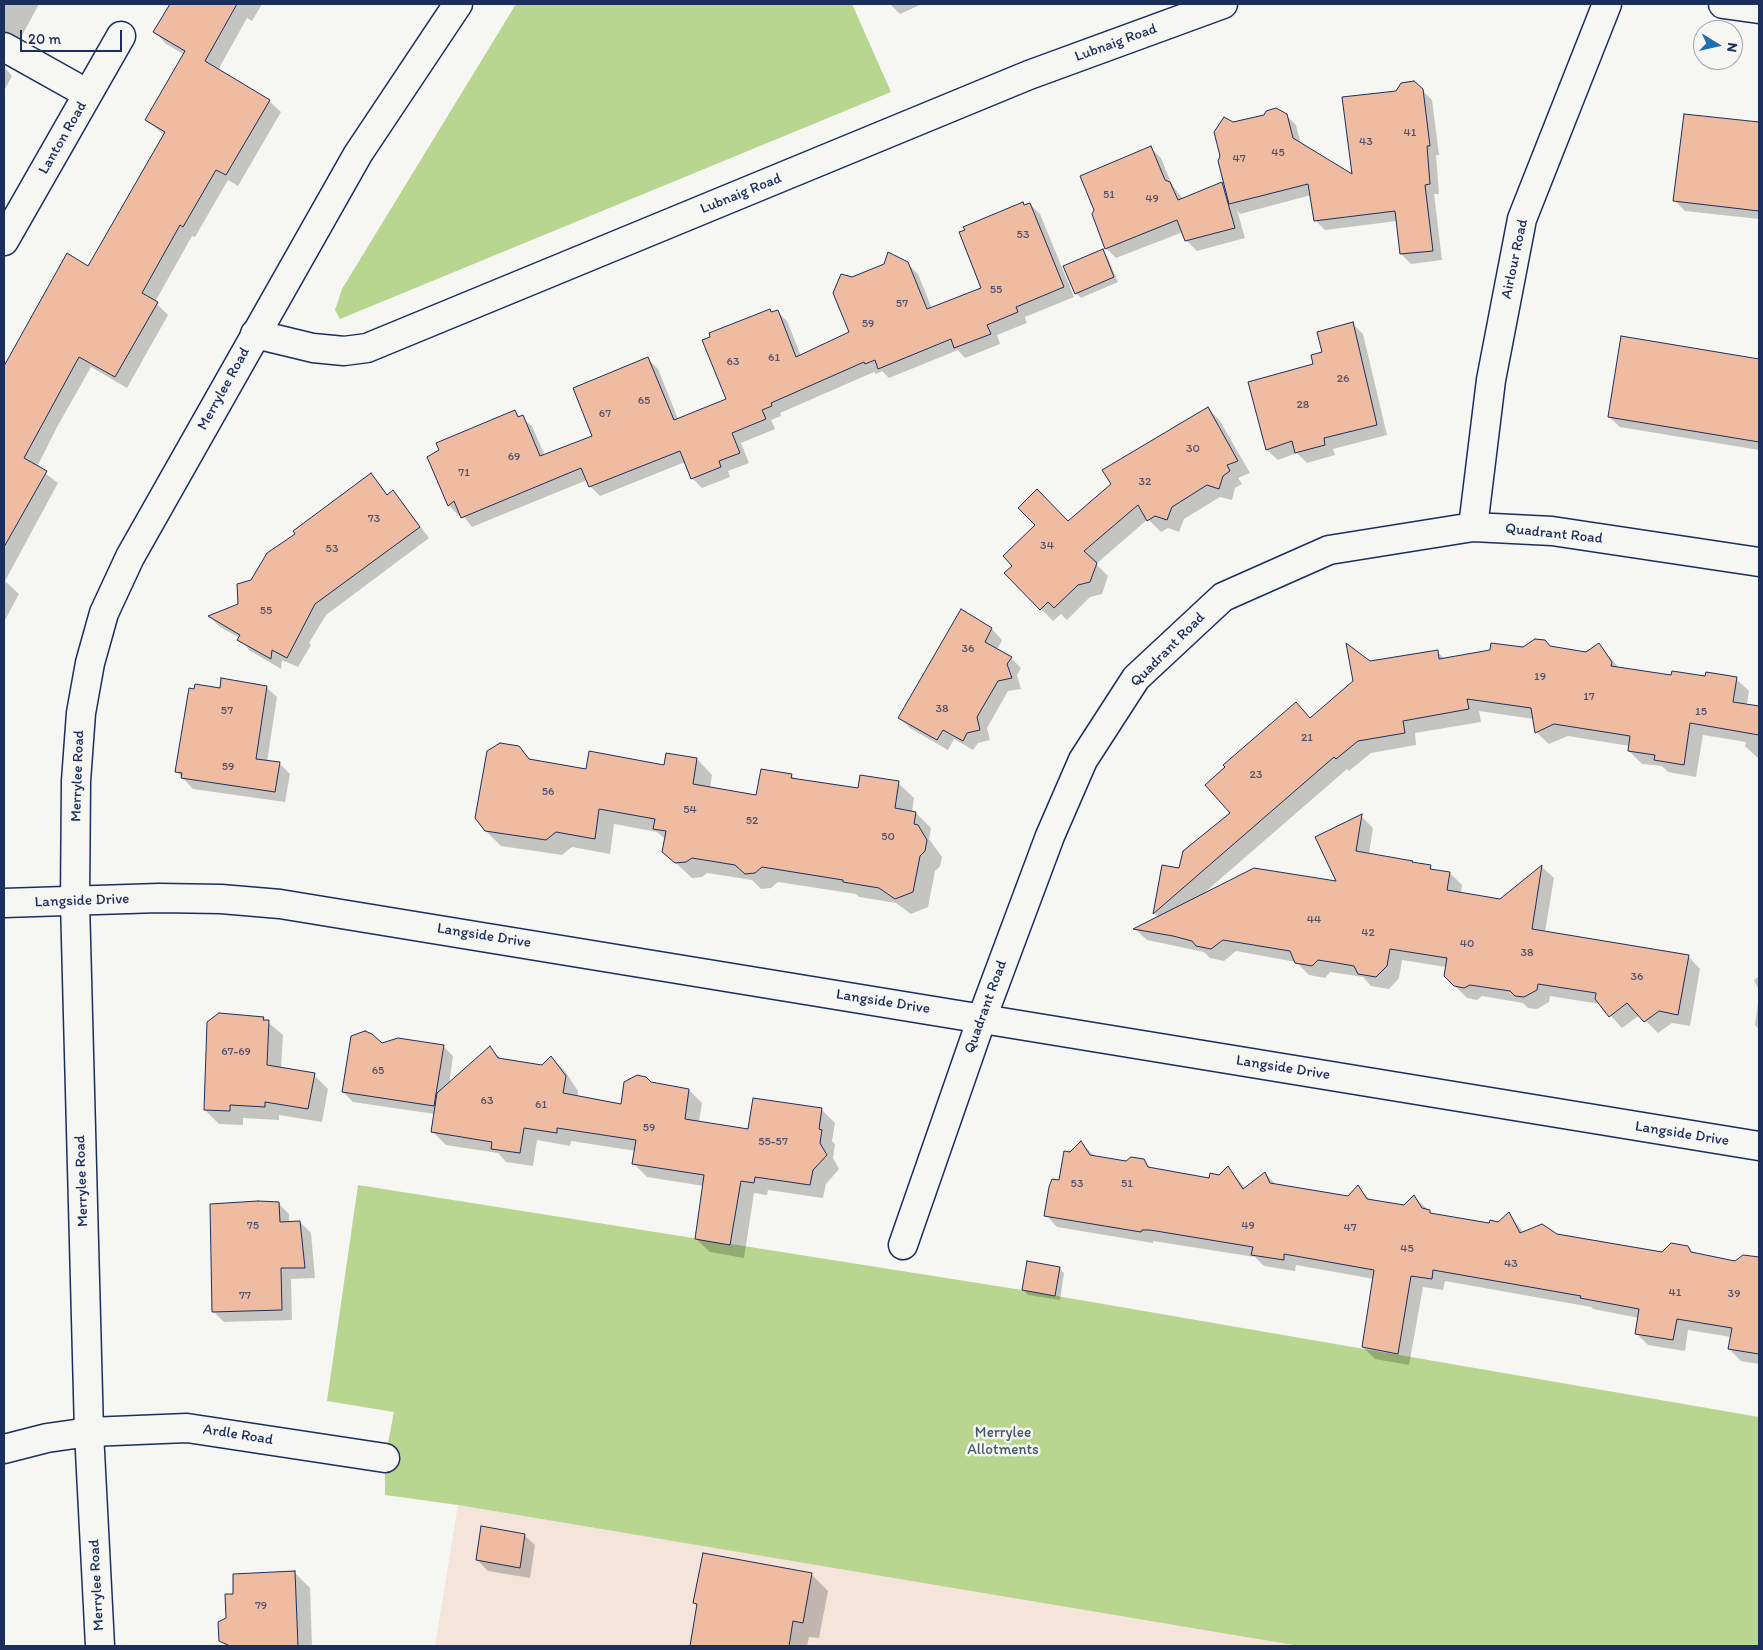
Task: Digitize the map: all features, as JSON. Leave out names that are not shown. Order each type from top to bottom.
[{"type":"street","name":"Merrylee Road","points":[[100,1646],[89,1432],[75,902],[76,781],[81,713],[90,663],[104,613],[130,557],[254,334],[358,154],[458,4]]},
{"type":"street","name":"Lubnaig Road","points":[[254,334],[314,348],[344,351],[367,348],[1029,75],[1223,4]]},
{"type":"street","name":"Airlour Road","points":[[1473,527],[1491,380],[1522,219],[1607,4]]},
{"type":"street","points":[[1723,4],[1759,9]]},
{"type":"street","name":"Lanton Road","points":[[4,241],[121,36]]},
{"type":"street","points":[[4,47],[88,94]]},
{"type":"street","name":"Quadrant Road","points":[[903,1245],[982,1018],[1050,836],[1084,760],[1136,678],[1223,597],[1328,550],[1473,527],[1552,531],[1759,562]]},
{"type":"street","name":"Langside Drive","points":[[4,903],[159,898],[221,899],[280,904],[1759,1146]]},
{"type":"street","name":"Ardle Road","points":[[4,1449],[47,1438],[89,1432],[187,1428],[385,1458]]},
{"type":"shaded area","points":[[458,1505],[1214,1631],[1300,1646],[435,1646]]},
{"type":"green space","points":[[516,4],[852,4],[891,92],[340,319],[335,310],[342,289]]},
{"type":"green space","name":"Merrylee Allotments","points":[[358,1185],[1022,1290],[1759,1417],[1759,1646],[1300,1646],[458,1505],[385,1495],[385,1458],[394,1412],[327,1401]]},
{"type":"building","points":[[170,4],[237,4],[205,61],[270,100],[226,175],[216,170],[183,227],[180,225],[142,293],[158,302],[115,377],[79,357],[24,458],[47,471],[4,547],[4,366],[67,253],[88,266],[165,132],[145,120],[185,51],[153,32]]},
{"type":"building","points":[[1414,81],[1423,89],[1430,146],[1427,146],[1430,184],[1425,185],[1433,251],[1400,254],[1395,211],[1314,221],[1308,184],[1229,204],[1218,161],[1220,156],[1214,132],[1224,117],[1233,122],[1264,115],[1266,111],[1276,108],[1287,114],[1293,138],[1352,174],[1342,97],[1396,91],[1401,83]]},
{"type":"building","points":[[1684,114],[1759,122],[1759,211],[1673,201]]},
{"type":"building","points":[[1151,146],[1165,180],[1170,182],[1178,200],[1222,182],[1235,228],[1185,241],[1177,220],[1105,249],[1092,214],[1094,210],[1080,176]]},
{"type":"building","points":[[1023,202],[1024,205],[1030,203],[1064,287],[1016,307],[1018,312],[987,325],[991,334],[954,348],[951,339],[878,369],[875,360],[865,364],[864,362],[771,403],[772,406],[762,410],[766,419],[732,433],[740,453],[719,461],[721,467],[691,479],[680,451],[589,487],[581,468],[461,518],[454,501],[448,506],[427,457],[439,450],[436,443],[515,410],[518,417],[523,415],[540,456],[592,436],[573,388],[648,357],[674,420],[726,399],[702,340],[710,337],[709,333],[770,309],[771,312],[778,310],[796,357],[849,332],[833,293],[841,274],[852,277],[884,264],[888,252],[908,262],[927,309],[981,288],[959,232],[965,230],[963,227]]},
{"type":"building","points":[[1103,249],[1114,277],[1075,294],[1063,266]]},
{"type":"building","points":[[1353,322],[1377,425],[1324,438],[1325,445],[1295,453],[1292,441],[1266,450],[1248,382],[1313,364],[1311,355],[1322,352],[1317,332]]},
{"type":"building","points":[[1621,336],[1759,359],[1759,442],[1608,417]]},
{"type":"building","points":[[1208,407],[1238,461],[1227,465],[1230,471],[1223,476],[1219,489],[1207,485],[1172,507],[1167,520],[1155,516],[1147,521],[1138,505],[1084,551],[1097,563],[1090,582],[1078,585],[1054,608],[1048,602],[1040,610],[1004,573],[1012,566],[1003,556],[1035,525],[1018,508],[1037,489],[1068,521],[1111,484],[1102,470]]},
{"type":"building","points":[[371,473],[387,495],[393,490],[420,527],[315,604],[287,658],[272,650],[271,659],[237,640],[240,635],[208,616],[238,604],[237,584],[251,580],[267,553],[295,534],[293,531]]},
{"type":"building","points":[[961,609],[992,628],[985,642],[1012,657],[1007,664],[1012,678],[998,681],[977,717],[980,730],[967,733],[963,741],[943,730],[937,740],[898,718]]},
{"type":"building","points":[[1535,639],[1545,640],[1550,646],[1586,652],[1599,643],[1612,662],[1611,666],[1671,675],[1672,671],[1705,676],[1706,672],[1737,677],[1733,702],[1759,706],[1759,735],[1690,723],[1684,765],[1654,760],[1655,755],[1628,751],[1630,736],[1554,724],[1535,733],[1531,708],[1467,699],[1469,709],[1403,721],[1405,733],[1358,741],[1336,759],[1334,757],[1153,914],[1162,865],[1179,868],[1183,851],[1230,813],[1205,785],[1225,767],[1223,765],[1296,702],[1310,718],[1353,681],[1346,643],[1370,661],[1438,650],[1439,659],[1490,650],[1491,643],[1523,647]]},
{"type":"building","points":[[221,678],[267,686],[256,759],[280,762],[275,792],[181,778],[182,773],[175,772],[189,688],[194,689],[195,684],[220,688]]},
{"type":"building","points":[[500,743],[519,746],[529,759],[586,769],[589,751],[664,765],[666,753],[697,758],[693,784],[756,795],[761,769],[792,774],[791,778],[858,788],[860,775],[899,781],[895,808],[916,812],[914,824],[918,825],[927,840],[925,851],[920,856],[913,892],[895,899],[879,888],[843,882],[843,880],[762,867],[755,873],[745,874],[735,865],[692,858],[686,862],[675,863],[662,852],[666,831],[653,829],[655,819],[599,809],[595,839],[556,832],[546,840],[485,831],[475,818],[487,751]]},
{"type":"building","points":[[1362,814],[1356,851],[1431,865],[1430,869],[1450,872],[1447,890],[1500,899],[1542,865],[1532,929],[1689,955],[1678,1015],[1659,1011],[1644,1022],[1627,1003],[1609,1017],[1595,999],[1596,993],[1538,984],[1537,990],[1524,997],[1515,996],[1510,991],[1470,985],[1464,988],[1454,986],[1444,976],[1447,958],[1390,949],[1387,966],[1376,977],[1358,974],[1354,966],[1337,963],[1318,960],[1312,966],[1295,963],[1290,951],[1223,940],[1211,949],[1196,946],[1192,941],[1173,936],[1133,929],[1254,868],[1336,881],[1315,837]]},
{"type":"building","points":[[219,1013],[264,1017],[263,1020],[269,1020],[267,1065],[315,1073],[308,1109],[265,1102],[265,1107],[230,1105],[230,1111],[204,1110],[207,1022]]},
{"type":"building","points":[[365,1031],[372,1034],[382,1043],[398,1038],[444,1045],[434,1106],[342,1092],[351,1036]]},
{"type":"building","points":[[490,1046],[498,1058],[542,1065],[551,1056],[566,1076],[563,1093],[621,1104],[624,1082],[637,1075],[646,1077],[651,1082],[689,1089],[685,1119],[748,1129],[753,1098],[822,1108],[819,1129],[822,1130],[820,1143],[827,1155],[813,1170],[810,1185],[755,1177],[754,1183],[741,1181],[730,1245],[695,1239],[704,1175],[632,1164],[636,1140],[557,1128],[557,1133],[524,1128],[520,1153],[491,1149],[492,1142],[431,1132],[437,1093]]},
{"type":"building","points":[[1081,1141],[1090,1155],[1126,1161],[1131,1157],[1144,1159],[1148,1167],[1209,1178],[1210,1173],[1219,1175],[1228,1166],[1243,1189],[1265,1172],[1270,1183],[1348,1196],[1358,1185],[1367,1199],[1404,1205],[1414,1195],[1422,1208],[1430,1210],[1430,1213],[1489,1223],[1490,1220],[1498,1222],[1509,1212],[1520,1233],[1542,1224],[1557,1234],[1662,1252],[1671,1243],[1688,1246],[1691,1252],[1735,1261],[1743,1255],[1759,1257],[1759,1354],[1728,1349],[1732,1328],[1677,1319],[1673,1340],[1635,1334],[1639,1309],[1580,1298],[1581,1296],[1433,1270],[1432,1279],[1411,1276],[1398,1354],[1362,1347],[1374,1270],[1284,1254],[1284,1260],[1251,1255],[1253,1247],[1150,1230],[1142,1230],[1141,1232],[1044,1216],[1052,1179],[1059,1180],[1064,1151],[1070,1152]]},
{"type":"building","points":[[258,1201],[279,1202],[280,1222],[300,1221],[305,1268],[281,1268],[282,1310],[212,1312],[210,1204]]},
{"type":"building","points":[[1027,1261],[1060,1267],[1055,1296],[1022,1290]]},
{"type":"building","points":[[481,1526],[525,1534],[520,1568],[476,1560]]},
{"type":"building","points":[[703,1553],[812,1573],[803,1623],[793,1621],[789,1646],[690,1646],[697,1604],[693,1603]]},
{"type":"building","points":[[295,1571],[298,1646],[230,1646],[219,1641],[218,1622],[226,1618],[225,1594],[233,1594],[233,1574]]}]
